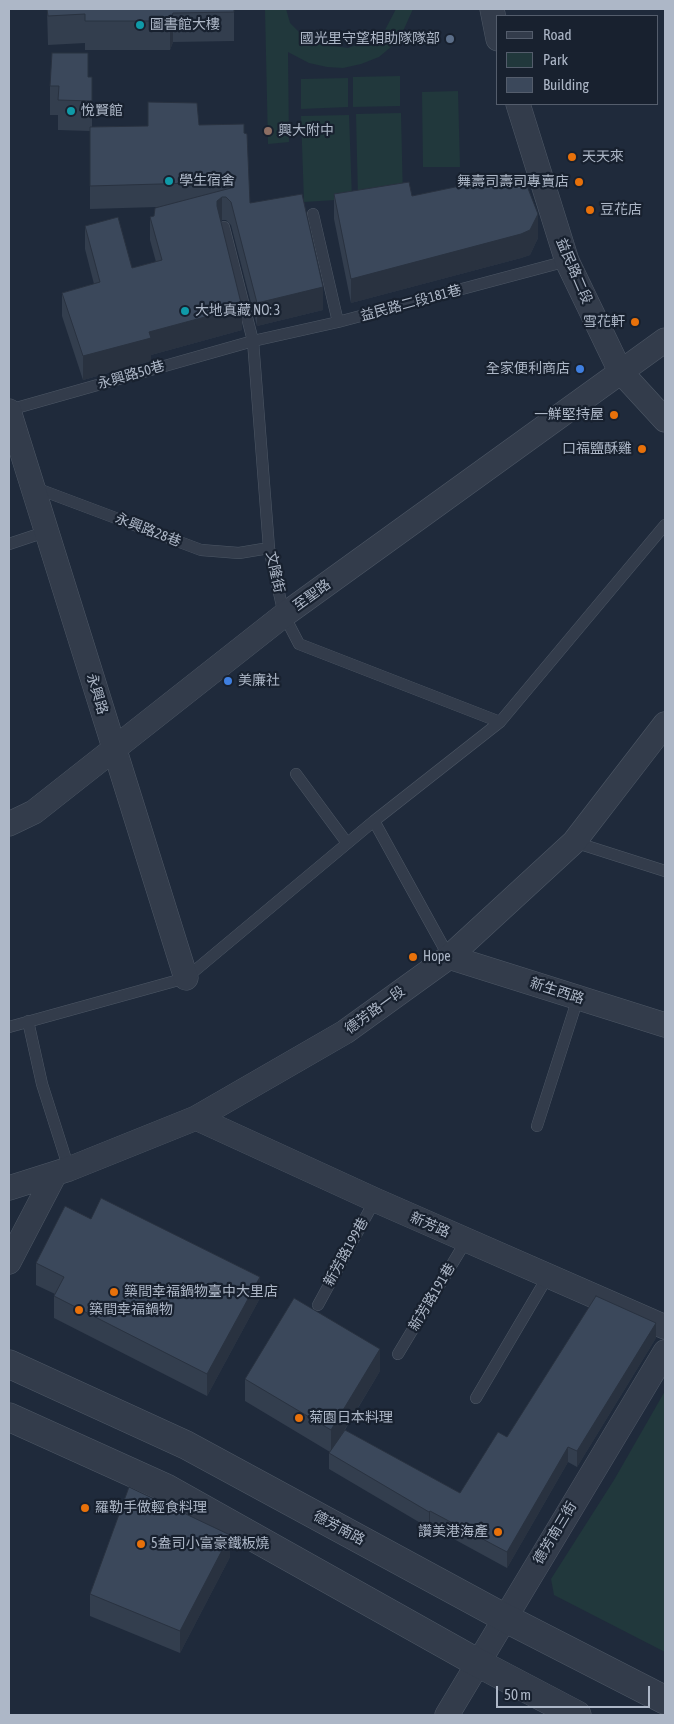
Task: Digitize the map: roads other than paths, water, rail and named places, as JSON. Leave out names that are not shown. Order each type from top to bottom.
[{"type":"street","points":[[492,9],[497,34]]},
{"type":"street","name":"益民路二段","points":[[518,105],[567,261],[620,371],[665,420]]},
{"type":"street","name":"至聖路","points":[[9,824],[34,812],[284,616],[665,340]]},
{"type":"street","name":"永興路","points":[[9,410],[31,486],[48,531],[186,978]]},
{"type":"street","name":"德芳路一段","points":[[9,1188],[62,1171],[196,1118],[345,1032],[449,957],[574,842],[665,724]]},
{"type":"street","name":"新生西路","points":[[449,957],[665,1025]]},
{"type":"street","name":"新芳路","points":[[196,1118],[466,1241],[665,1327]]},
{"type":"street","points":[[9,1262],[62,1171]]},
{"type":"street","name":"德芳南三街","points":[[447,1715],[665,1352]]},
{"type":"street","name":"德芳南路","points":[[9,1364],[186,1445],[505,1618],[665,1700]]},
{"type":"street","points":[[9,1417],[166,1488],[478,1663],[577,1715]]},
{"type":"lane","points":[[313,214],[338,322]]},
{"type":"lane","name":"文隆街","points":[[224,227],[253,341],[269,548],[284,616],[299,644],[500,722]]},
{"type":"lane","name":"益民路二段181巷","points":[[253,341],[338,322],[567,261]]},
{"type":"lane","name":"永興路50巷","points":[[9,410],[253,341]]},
{"type":"lane","name":"永興路28巷","points":[[31,486],[201,550],[239,553],[269,548]]},
{"type":"lane","points":[[9,1027],[186,978],[374,821],[500,722],[665,525]]},
{"type":"lane","points":[[9,544],[48,531]]},
{"type":"lane","points":[[296,774],[348,843]]},
{"type":"lane","points":[[374,821],[449,957]]},
{"type":"lane","points":[[574,842],[665,871]]},
{"type":"lane","points":[[537,1126],[578,998]]},
{"type":"lane","points":[[28,1021],[62,1171]]},
{"type":"lane","name":"新芳路199巷","points":[[318,1305],[375,1200]]},
{"type":"lane","name":"新芳路191巷","points":[[398,1354],[466,1241]]},
{"type":"lane","points":[[476,1398],[548,1276]]},
{"type":"place","name":"圖書館大樓","points":[[140,25]]},
{"type":"place","name":"國光里守望相助隊隊部","points":[[450,39]]},
{"type":"place","name":"悅賢館","points":[[71,111]]},
{"type":"place","name":"興大附中","points":[[268,131]]},
{"type":"place","name":"天天來","points":[[572,157]]},
{"type":"place","name":"學生宿舍","points":[[169,181]]},
{"type":"place","name":"舞壽司壽司專賣店","points":[[579,182]]},
{"type":"place","name":"豆花店","points":[[590,210]]},
{"type":"place","name":"大地真藏 NO: 3","points":[[185,311]]},
{"type":"place","name":"雪花軒","points":[[635,322]]},
{"type":"place","name":"全家便利商店","points":[[580,369]]},
{"type":"place","name":"一鮮堅持屋","points":[[614,415]]},
{"type":"place","name":"口福鹽酥雞","points":[[642,449]]},
{"type":"place","name":"美廉社","points":[[228,681]]},
{"type":"place","name":"Hope","points":[[413,957]]},
{"type":"place","name":"築間幸福鍋物臺中大里店","points":[[114,1292]]},
{"type":"place","name":"築間幸福鍋物","points":[[79,1310]]},
{"type":"place","name":"菊園日本料理","points":[[299,1418]]},
{"type":"place","name":"羅勒手做輕食料理","points":[[85,1508]]},
{"type":"place","name":"讚美港海產","points":[[498,1532]]},
{"type":"place","name":"5盎司小富豪鐵板燒","points":[[141,1544]]}]
